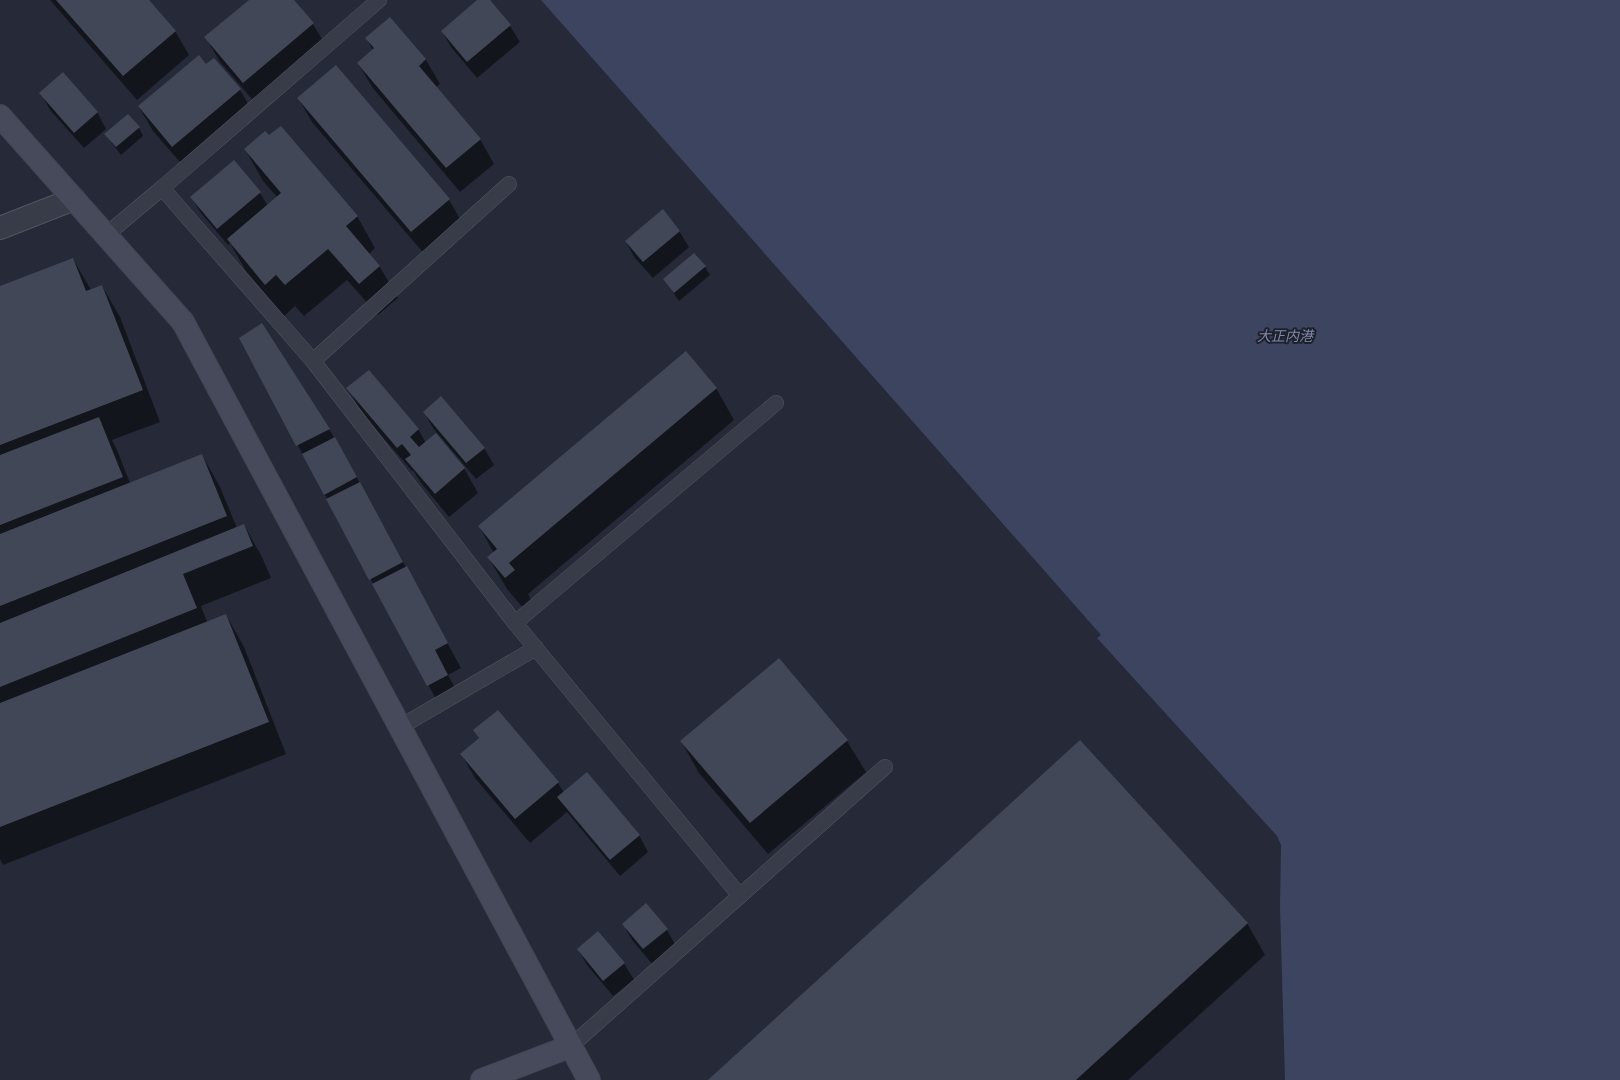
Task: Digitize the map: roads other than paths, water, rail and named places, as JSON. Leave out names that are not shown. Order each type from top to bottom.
[{"type":"street","points":[[0,116],[183,322],[589,1080]]},
{"type":"street","points":[[0,228],[74,199]]},
{"type":"street","points":[[482,1080],[571,1046]]},
{"type":"lane","points":[[106,235],[379,0]]},
{"type":"lane","points":[[313,361],[509,184]]},
{"type":"lane","points":[[162,188],[313,361],[515,623],[740,896]]},
{"type":"lane","points":[[515,623],[776,403]]},
{"type":"lane","points":[[400,727],[536,648]]},
{"type":"lane","points":[[571,1046],[885,767]]},
{"type":"water","name":"大正内港","points":[[541,0],[1620,0],[1620,1080],[1285,1080],[1280,907],[1281,845],[1277,836],[1097,638],[1101,635]]}]
